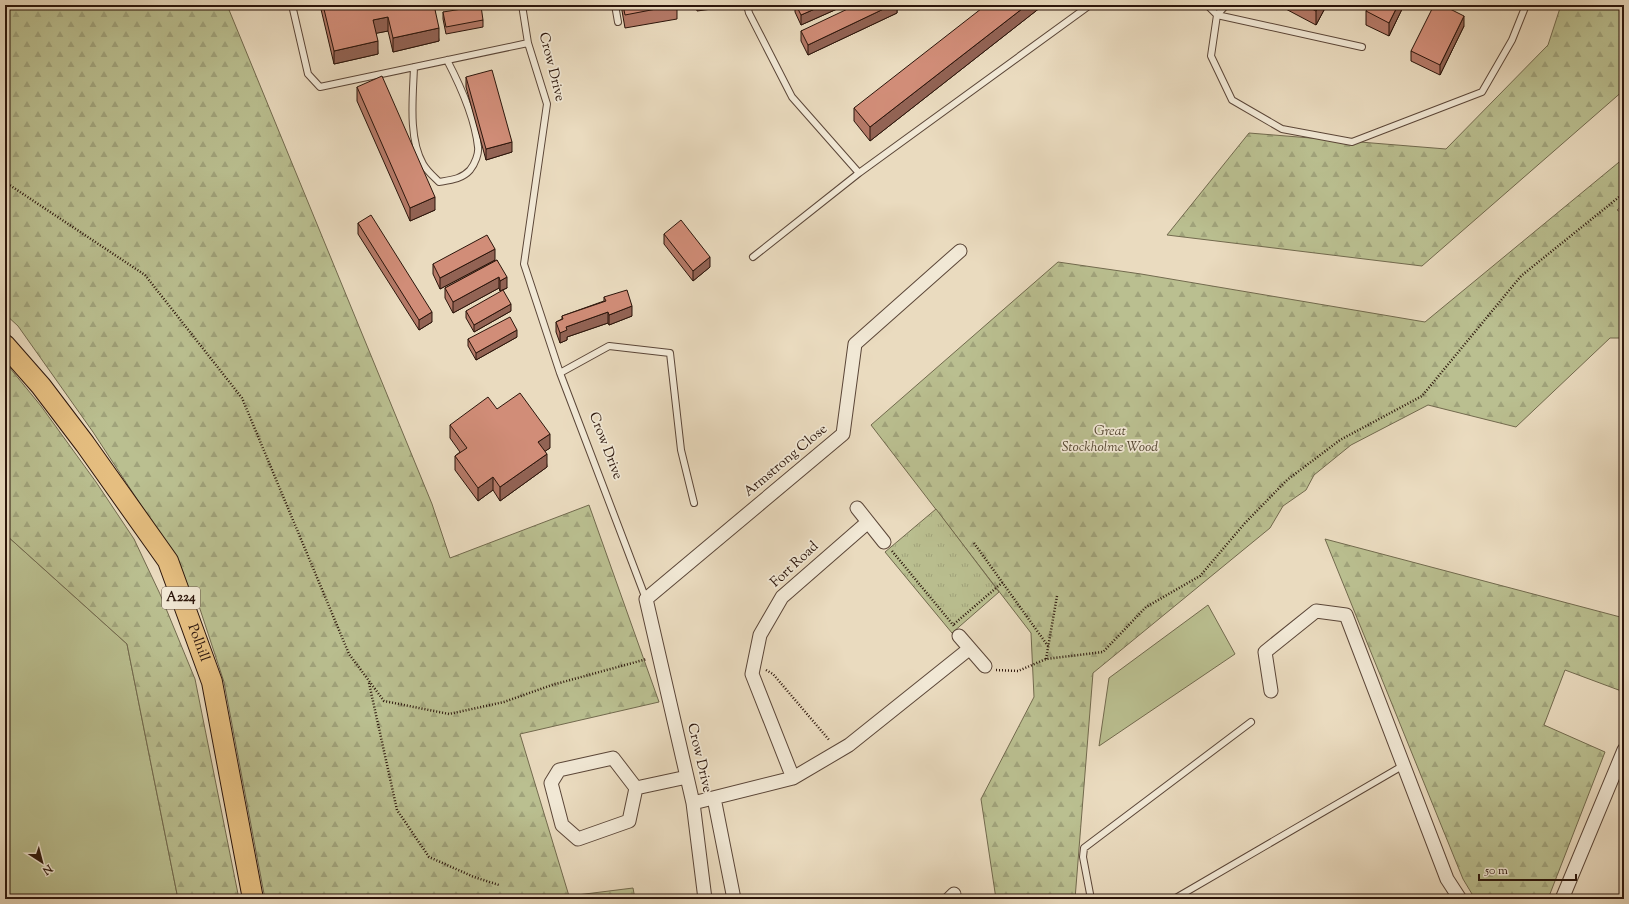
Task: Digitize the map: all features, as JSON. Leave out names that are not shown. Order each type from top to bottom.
[{"type":"main road","name":"Polhill","points":[[5,345],[45,391],[85,444],[168,561],[212,682],[252,899]]},
{"type":"street","name":"Armstrong Close","points":[[646,599],[843,434],[855,344],[960,251]]},
{"type":"street","points":[[857,508],[884,542]]},
{"type":"street","name":"Fort Road","points":[[793,778],[752,674],[760,635],[782,597],[868,522]]},
{"type":"street","name":"Crow Drive","points":[[646,599],[693,802],[705,899]]},
{"type":"street","points":[[1271,691],[1265,652],[1316,611],[1346,615],[1446,878],[1460,899]]},
{"type":"street","points":[[959,636],[985,666]]},
{"type":"street","points":[[693,802],[793,778],[849,744],[969,649]]},
{"type":"street","points":[[1562,899],[1624,750]]},
{"type":"street","points":[[613,758],[636,788],[629,821],[578,839],[562,825],[551,783],[559,770],[613,758]]},
{"type":"street","points":[[636,788],[686,777]]},
{"type":"street","points":[[714,798],[734,899]]},
{"type":"lane","points":[[292,5],[308,74],[320,87],[528,43]]},
{"type":"lane","name":"Crow Drive","points":[[522,5],[528,43],[547,104],[524,264],[560,372],[646,599]]},
{"type":"lane","points":[[615,5],[618,22]]},
{"type":"lane","points":[[747,5],[792,97],[859,173]]},
{"type":"lane","points":[[754,257],[859,173],[1090,5]]},
{"type":"lane","points":[[1208,5],[1217,15],[1362,47]]},
{"type":"lane","points":[[1226,5],[1217,15],[1211,56],[1232,100],[1282,129],[1352,142],[1482,92],[1512,40],[1526,5]]},
{"type":"lane","points":[[414,67],[414,139],[422,163],[439,182],[456,179],[470,170],[476,159],[478,148],[467,104],[447,60]]},
{"type":"lane","points":[[560,372],[609,346],[670,353],[681,450],[694,503]]},
{"type":"lane","points":[[1091,899],[1083,857],[1084,848],[1251,722]]},
{"type":"lane","points":[[1174,899],[1404,765]]},
{"type":"path","points":[[5,182],[146,275],[242,398],[349,654],[384,701],[448,714],[504,702],[552,685],[659,656]]},
{"type":"path","points":[[985,666],[990,670],[1018,671],[1046,659],[1103,652],[1146,607],[1200,576],[1245,523],[1287,480],[1340,440],[1422,396],[1521,276],[1624,193]]},
{"type":"path","points":[[884,542],[958,631],[959,636]]},
{"type":"path","points":[[974,543],[1048,646]]},
{"type":"path","points":[[953,625],[1003,582]]},
{"type":"path","points":[[1046,659],[1056,596]]},
{"type":"path","points":[[754,663],[773,674],[838,751]]},
{"type":"path","points":[[369,680],[397,810],[429,857],[474,877],[499,885]]},
{"type":"green space","points":[[5,5],[227,5],[432,504],[450,558],[589,505],[659,702],[520,734],[569,896],[633,888],[635,899],[265,899],[224,682],[199,606],[156,528],[93,432],[18,326],[5,314]]},
{"type":"green space","points":[[1561,5],[1624,5],[1624,90],[1422,266],[1167,235],[1249,133],[1446,149],[1548,45]]},
{"type":"green space","name":"Great Stockholme Wood","points":[[1624,158],[1624,205],[1617,210],[1624,214],[1624,338],[1610,338],[1516,427],[1428,405],[1351,445],[1314,475],[1306,490],[1283,506],[1270,528],[1093,673],[1075,899],[996,899],[981,799],[1034,697],[1031,633],[871,425],[1058,262],[1141,274],[1425,322]]},
{"type":"green space","points":[[5,362],[41,406],[96,482],[134,539],[160,594],[195,679],[239,899],[178,899],[127,644],[5,534]]},
{"type":"green space","points":[[936,509],[999,592],[952,633],[885,552]]},
{"type":"green space","points":[[5,534],[127,644],[178,899],[5,899]]},
{"type":"green space","points":[[1325,539],[1624,618],[1624,692],[1565,670],[1544,725],[1605,752],[1548,899],[1475,899],[1463,879]]},
{"type":"green space","points":[[1208,605],[1235,654],[1099,746],[1109,678]]},
{"type":"building","points":[[323,5],[434,5],[439,28],[393,38],[388,17],[373,20],[378,41],[334,51]]},
{"type":"building","points":[[623,5],[677,5],[625,15]]},
{"type":"building","points":[[796,5],[824,5],[801,15]]},
{"type":"building","points":[[856,5],[892,5],[808,45],[801,31]]},
{"type":"building","points":[[986,5],[1027,5],[870,127],[854,108]]},
{"type":"building","points":[[1304,5],[1319,5],[1316,11]]},
{"type":"building","points":[[1369,5],[1398,5],[1389,23],[1366,11]]},
{"type":"building","points":[[1434,5],[1442,5],[1464,16],[1440,65],[1411,51]]},
{"type":"building","points":[[481,6],[483,20],[446,27],[443,12]]},
{"type":"building","points":[[492,70],[512,142],[486,149],[466,77]]},
{"type":"building","points":[[382,76],[435,197],[410,208],[357,87]]},
{"type":"building","points":[[371,215],[432,312],[419,320],[358,223]]},
{"type":"building","points":[[681,220],[710,257],[693,271],[664,234]]},
{"type":"building","points":[[487,235],[495,249],[440,278],[433,264]]},
{"type":"building","points":[[497,260],[507,277],[500,281],[499,277],[453,302],[445,288]]},
{"type":"building","points":[[503,290],[511,304],[474,325],[466,311]]},
{"type":"building","points":[[627,290],[632,306],[609,315],[608,312],[566,327],[567,330],[560,333],[556,322],[563,319],[562,316],[606,301],[604,297]]},
{"type":"building","points":[[510,317],[517,330],[476,353],[468,339]]},
{"type":"building","points":[[520,393],[550,434],[538,442],[547,454],[500,487],[493,477],[478,488],[455,456],[467,448],[450,425],[488,397],[497,409]]}]
